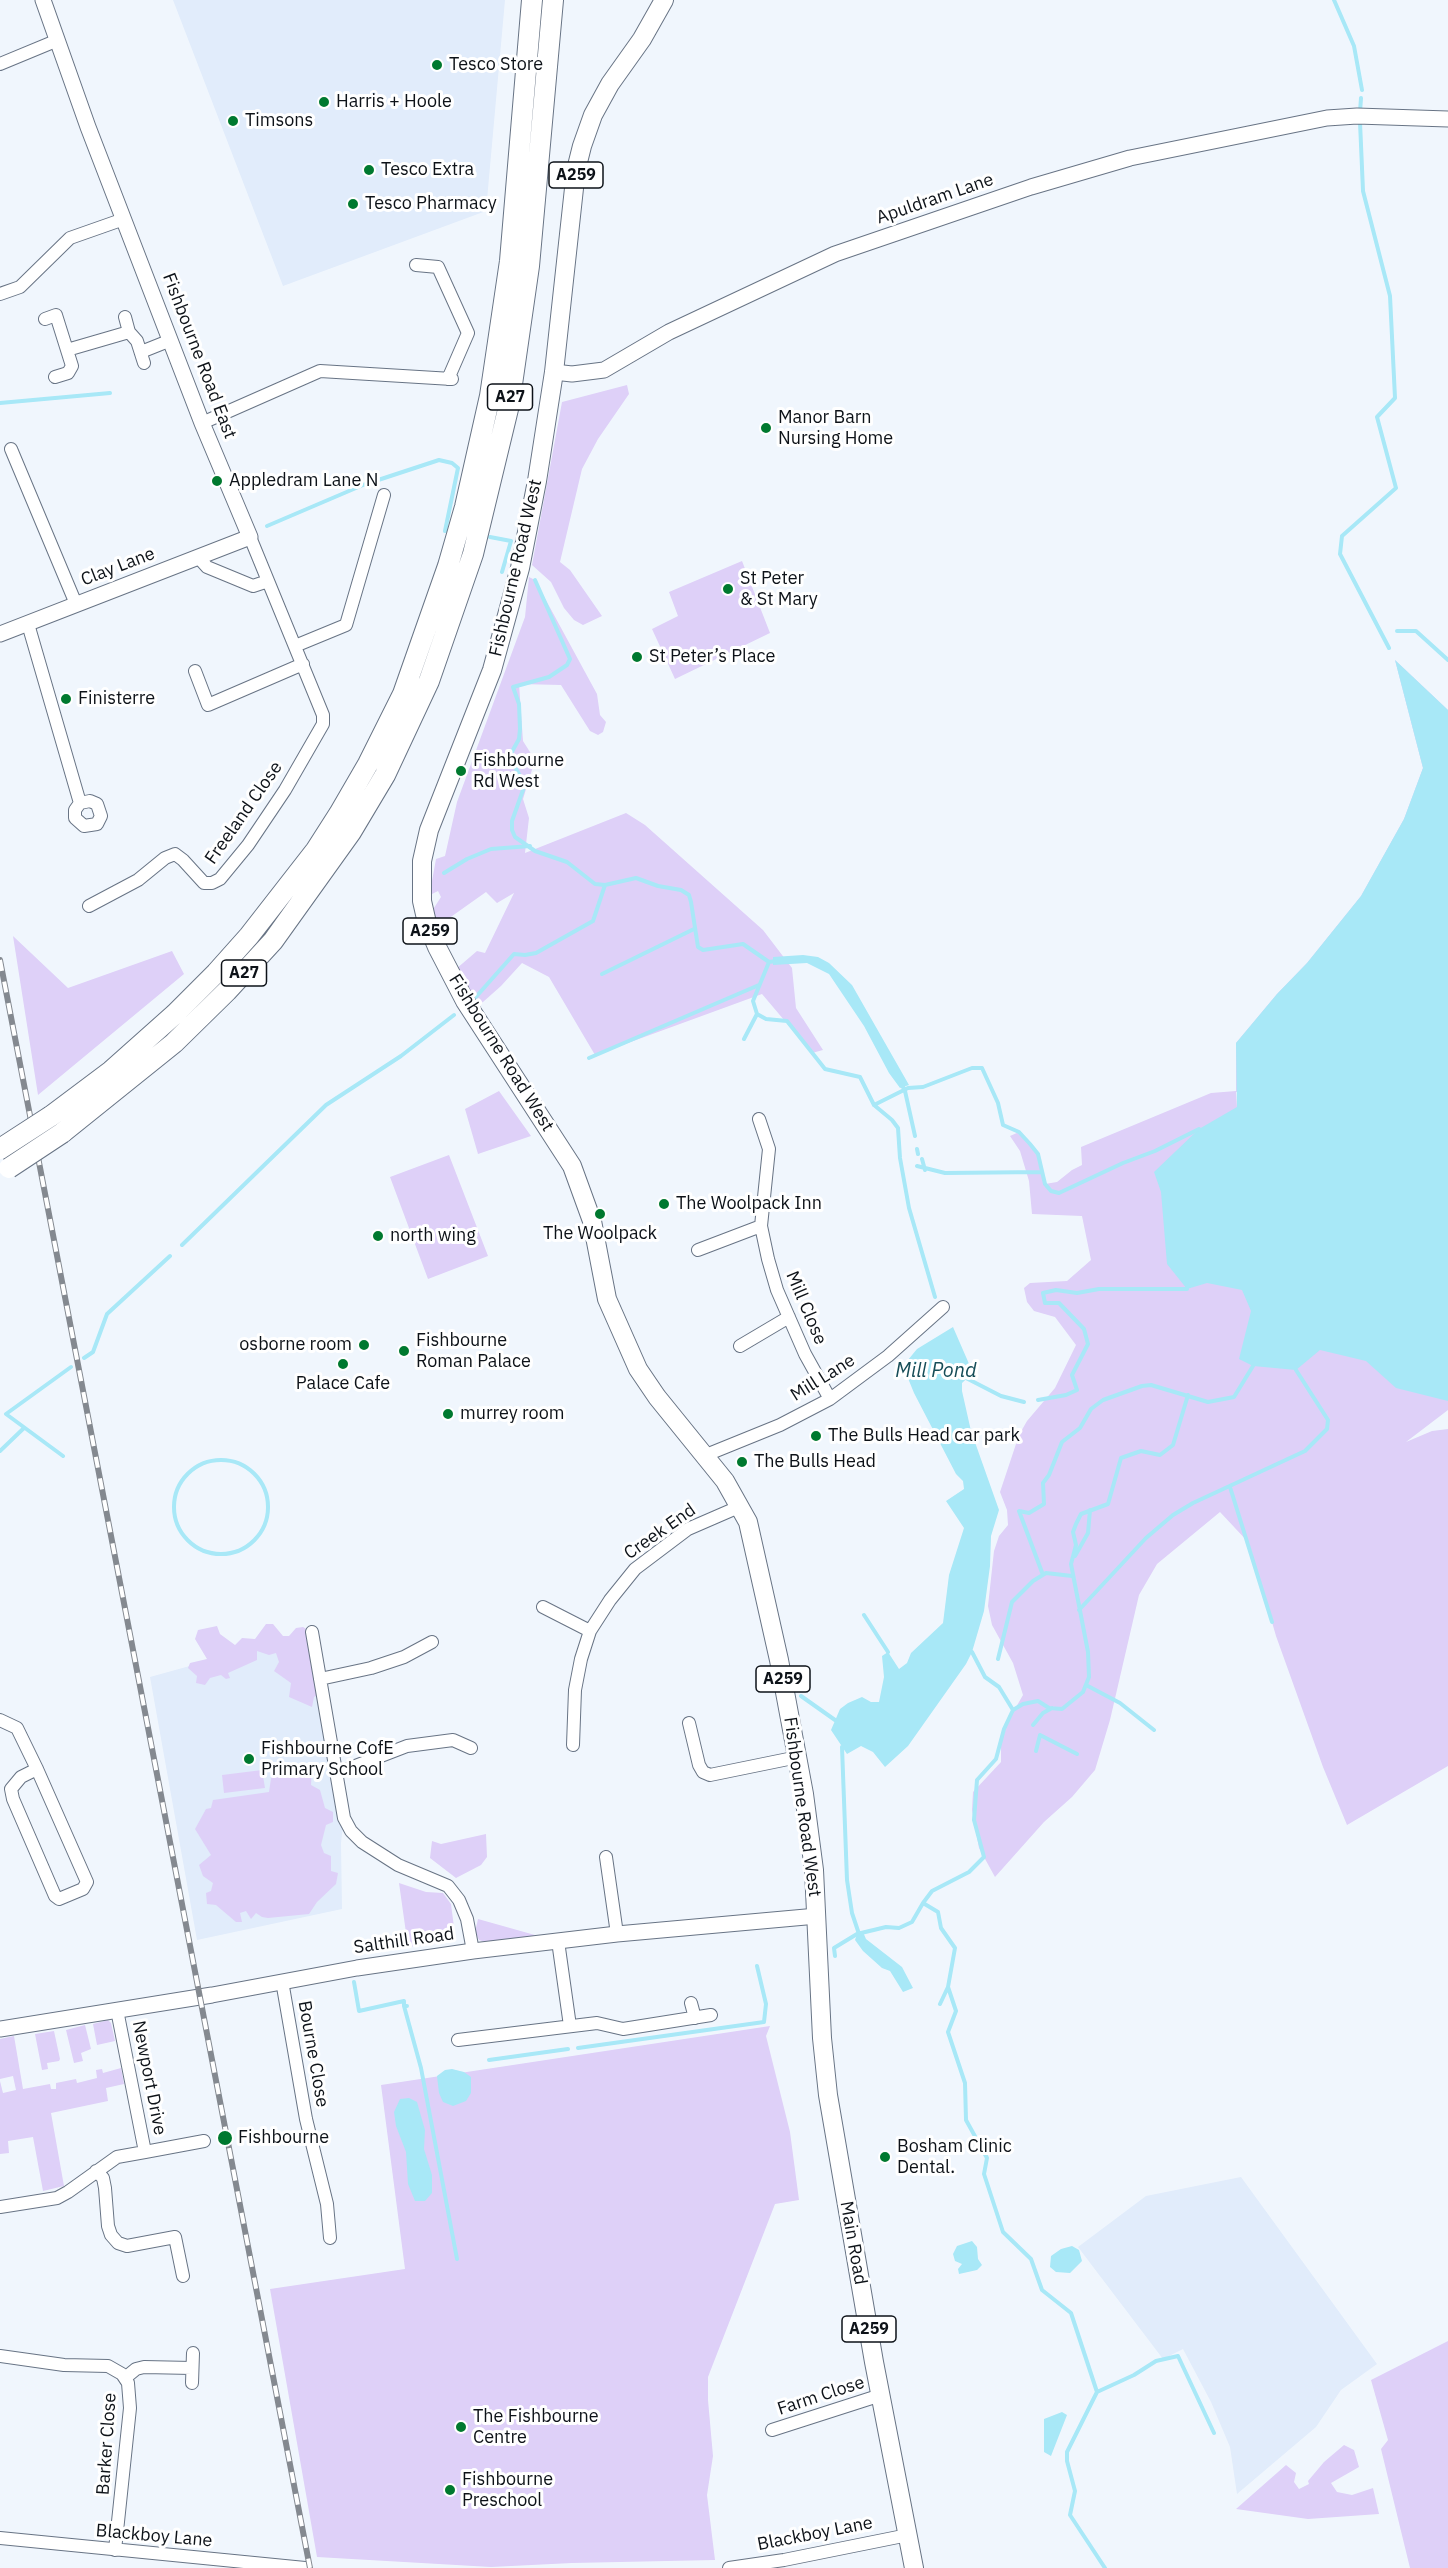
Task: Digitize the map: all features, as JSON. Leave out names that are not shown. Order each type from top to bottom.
[{"type":"highway","name":"A27","points":[[0,1149],[51,1116],[111,1071],[216,974],[284,894],[333,823],[368,764],[403,694],[451,556],[470,486],[490,396],[510,261],[532,0]]},
{"type":"highway","name":"A27","points":[[5,1171],[62,1133],[174,1043],[227,991],[273,941],[305,900],[368,804],[408,730],[456,609],[475,544],[509,405],[529,266],[554,0]]},
{"type":"main road","name":"Fishbourne Road West","points":[[664,0],[642,39],[610,84],[593,115],[582,146],[576,170],[554,372],[537,481],[507,620],[481,699],[429,830],[422,861],[422,901],[427,923],[437,947],[465,1002],[572,1166],[592,1221],[607,1299],[638,1369],[657,1397],[706,1455],[741,1506],[755,1550],[798,1757],[813,1861],[817,1916]]},
{"type":"main road","name":"Main Road","points":[[817,1916],[822,2038],[828,2096],[914,2568]]},
{"type":"street","name":"Fishbourne Road East","points":[[43,0],[88,127],[202,423],[303,664],[323,715],[323,724]]},
{"type":"street","points":[[0,64],[58,40]]},
{"type":"street","name":"Apuldram Lane","points":[[554,372],[572,374],[604,370],[653,341],[768,285],[858,246],[1031,187],[1130,158],[1326,118],[1367,116],[1448,119]]},
{"type":"street","points":[[0,294],[20,287],[70,238],[124,219]]},
{"type":"street","points":[[202,423],[320,371],[450,379],[468,333],[438,267],[416,265]]},
{"type":"street","points":[[45,319],[56,315],[72,366],[68,373],[55,377]]},
{"type":"street","points":[[125,317],[129,332],[137,341],[142,358],[171,340]]},
{"type":"street","points":[[67,350],[129,332]]},
{"type":"street","points":[[11,449],[76,604]]},
{"type":"street","points":[[294,646],[346,625],[384,495]]},
{"type":"street","name":"Clay Lane","points":[[0,634],[250,537]]},
{"type":"street","points":[[198,557],[207,567],[253,586],[268,581]]},
{"type":"street","points":[[28,624],[80,803]]},
{"type":"street","points":[[195,672],[208,705],[303,664]]},
{"type":"street","name":"Freeland Close","points":[[89,906],[138,880],[165,858],[175,854],[204,882],[213,883],[220,879],[248,845],[285,790],[323,724]]},
{"type":"street","name":"Mill Close","points":[[759,1119],[769,1149],[761,1226],[777,1290],[805,1354],[830,1399]]},
{"type":"street","points":[[698,1250],[761,1226]]},
{"type":"street","name":"Mill Lane","points":[[706,1455],[780,1425],[830,1399],[888,1356],[943,1307]]},
{"type":"street","points":[[740,1346],[789,1317]]},
{"type":"street","name":"Creek End","points":[[573,1745],[575,1690],[590,1631],[610,1599],[635,1569],[688,1529],[741,1506]]},
{"type":"street","points":[[543,1607],[590,1631]]},
{"type":"street","points":[[312,1632],[344,1818],[351,1831],[362,1842],[398,1865],[448,1886],[459,1900],[467,1919],[473,1951]]},
{"type":"street","points":[[320,1679],[371,1668],[404,1657],[432,1642]]},
{"type":"street","points":[[0,1720],[17,1728],[37,1769],[87,1882],[83,1889],[59,1899],[55,1896],[13,1799],[11,1789],[21,1777],[37,1769]]},
{"type":"street","points":[[689,1722],[699,1765],[703,1772],[710,1775],[798,1757]]},
{"type":"street","points":[[337,1773],[407,1746],[453,1740],[471,1748]]},
{"type":"street","points":[[606,1857],[617,1934]]},
{"type":"street","name":"Salthill Road","points":[[0,2029],[473,1951],[617,1934],[817,1916]]},
{"type":"street","points":[[558,1941],[570,2026]]},
{"type":"street","name":"Bourne Close","points":[[282,1981],[306,2119],[327,2204],[330,2238]]},
{"type":"street","points":[[691,2003],[694,2018]]},
{"type":"street","name":"Newport Drive","points":[[117,2010],[145,2152]]},
{"type":"street","points":[[458,2040],[597,2023],[623,2029],[711,2015]]},
{"type":"street","name":"Newport Drive","points":[[0,2207],[57,2198],[68,2193],[117,2157],[204,2141]]},
{"type":"street","points":[[96,2171],[103,2178],[111,2235],[118,2243],[127,2246],[175,2237],[183,2276]]},
{"type":"street","points":[[192,2383],[193,2353]]},
{"type":"street","name":"Barker Close","points":[[0,2356],[64,2365],[108,2366],[117,2370],[125,2378],[130,2388],[130,2408],[115,2550]]},
{"type":"street","name":"Barker Close","points":[[125,2378],[136,2369],[144,2367],[192,2368]]},
{"type":"street","name":"Farm Close","points":[[772,2430],[881,2396]]},
{"type":"street","name":"Blackboy Lane","points":[[729,2568],[784,2560],[908,2535]]},
{"type":"street","name":"Blackboy Lane","points":[[0,2538],[305,2568]]},
{"type":"shaded area","points":[[173,0],[505,0],[486,211],[283,286]]},
{"type":"shaded area","points":[[627,385],[629,394],[598,439],[582,469],[560,562],[570,570],[602,616],[583,625],[574,620],[564,608],[551,582],[532,565],[562,402]]},
{"type":"shaded area","points":[[742,561],[770,633],[675,679],[652,629],[678,616],[669,592]]},
{"type":"shaded area","points":[[529,577],[535,580],[597,694],[600,715],[606,722],[603,732],[598,735],[590,731],[561,685],[519,684],[523,741],[535,760],[523,799],[529,818],[525,853],[626,813],[645,825],[763,930],[792,968],[796,1008],[823,1050],[812,1053],[762,994],[595,1055],[549,977],[522,963],[501,986],[474,1007],[456,969],[477,951],[485,953],[514,893],[497,903],[486,892],[438,926],[433,920],[432,911],[441,897],[438,891],[432,894],[432,881],[436,859],[445,856],[457,802],[525,617]]},
{"type":"shaded area","points":[[1395,660],[1448,710],[1448,1096],[1236,1092],[1237,1107],[1448,1248],[1448,1410],[1406,1442],[1432,1431],[1448,1429],[1448,1766],[1347,1825],[1323,1767],[1276,1636],[1249,1543],[1220,1512],[1157,1564],[1139,1595],[1110,1720],[1095,1770],[995,1877],[979,1848],[972,1810],[973,1792],[1001,1762],[1001,1744],[1008,1721],[1023,1695],[1013,1663],[992,1625],[988,1606],[994,1551],[999,1536],[1008,1525],[1007,1510],[1000,1492],[1019,1435],[1027,1421],[1055,1388],[1076,1345],[1055,1317],[1034,1311],[1027,1302],[1024,1288],[1030,1283],[1067,1281],[1091,1260],[1082,1216],[1032,1214],[1029,1181],[1020,1151],[1010,1136],[1019,1132],[1038,1154],[1045,1184],[1057,1182],[1082,1165],[1081,1147],[1211,1093],[1236,1091],[1236,1043],[1277,994],[1307,963],[1361,896],[1404,819],[1423,768]]},
{"type":"shaded area","points":[[13,936],[68,988],[172,951],[184,974],[38,1095]]},
{"type":"shaded area","points":[[499,1091],[531,1136],[478,1154],[465,1109]]},
{"type":"shaded area","points":[[449,1155],[488,1256],[428,1279],[390,1177]]},
{"type":"shaded area","points":[[266,1624],[273,1624],[283,1636],[289,1636],[296,1628],[303,1627],[315,1634],[318,1695],[314,1697],[312,1707],[289,1697],[291,1683],[274,1671],[279,1662],[276,1653],[269,1655],[257,1651],[257,1660],[228,1673],[230,1678],[226,1679],[221,1675],[210,1678],[205,1685],[196,1683],[197,1676],[188,1668],[190,1663],[207,1659],[195,1639],[198,1630],[217,1626],[220,1634],[235,1645],[242,1638],[255,1639]]},
{"type":"shaded area","name":"Fishbourne CofE Primary School","points":[[312,1632],[344,1816],[341,1843],[342,1909],[197,1940],[150,1677]]},
{"type":"shaded area","points":[[293,1764],[312,1767],[311,1785],[320,1790],[325,1808],[333,1812],[333,1822],[326,1825],[321,1845],[324,1853],[331,1856],[331,1871],[338,1873],[336,1884],[317,1902],[309,1914],[268,1918],[256,1913],[251,1919],[246,1911],[240,1913],[242,1922],[236,1922],[216,1905],[207,1904],[206,1893],[211,1891],[213,1883],[203,1876],[199,1865],[211,1855],[195,1829],[206,1809],[211,1808],[213,1800],[269,1792],[273,1765]]},
{"type":"shaded area","points":[[262,1770],[265,1788],[224,1793],[222,1775]]},
{"type":"shaded area","points":[[486,1834],[487,1857],[481,1865],[456,1878],[430,1858],[432,1841],[441,1844]]},
{"type":"shaded area","points":[[399,1883],[426,1892],[443,1893],[451,1904],[455,1935],[435,1944],[408,1947]]},
{"type":"shaded area","points":[[478,1919],[542,1937],[488,1943],[479,1940],[475,1932]]},
{"type":"shaded area","points":[[108,2020],[111,2023],[115,2041],[97,2045],[93,2024]]},
{"type":"shaded area","points":[[85,2025],[91,2049],[81,2053],[83,2061],[74,2063],[66,2030]]},
{"type":"shaded area","points":[[770,2026],[766,2036],[790,2132],[799,2200],[775,2204],[708,2377],[713,2456],[707,2495],[715,2560],[491,2567],[317,2557],[270,2289],[405,2269],[381,2085]]},
{"type":"shaded area","points":[[54,2031],[60,2059],[47,2063],[48,2069],[42,2070],[35,2034]]},
{"type":"shaded area","points":[[14,2036],[23,2089],[50,2084],[51,2089],[56,2089],[56,2083],[76,2079],[77,2083],[97,2078],[96,2070],[102,2069],[103,2073],[121,2068],[124,2084],[106,2088],[108,2101],[51,2113],[64,2186],[43,2191],[33,2137],[8,2141],[9,2153],[0,2154],[0,2081],[3,2093],[16,2090],[13,2076],[0,2079],[0,2039]]},
{"type":"shaded area","points":[[1241,2177],[1377,2364],[1341,2390],[1316,2427],[1237,2494],[1230,2447],[1211,2402],[1183,2349],[1163,2359],[1078,2247],[1146,2196]]},
{"type":"shaded area","points":[[1448,2341],[1448,2568],[1410,2568],[1381,2449],[1388,2440],[1371,2380]]},
{"type":"shaded area","points":[[1344,2445],[1354,2450],[1359,2467],[1331,2483],[1337,2492],[1352,2495],[1373,2488],[1379,2514],[1308,2519],[1236,2509],[1286,2465],[1296,2473],[1294,2482],[1299,2489],[1309,2484],[1308,2481],[1324,2462]]},
{"type":"water","points":[[1395,660],[1448,710],[1448,1401],[1396,1388],[1366,1361],[1320,1350],[1296,1370],[1253,1366],[1239,1359],[1251,1311],[1242,1290],[1207,1283],[1187,1289],[1167,1264],[1161,1192],[1154,1172],[1199,1129],[1237,1107],[1236,1043],[1277,994],[1307,963],[1361,896],[1404,819],[1423,768]]},
{"type":"water","points":[[803,955],[818,957],[829,963],[852,985],[909,1085],[900,1088],[889,1073],[864,1026],[829,974],[807,963],[773,965],[773,957]]},
{"type":"water","name":"Mill Pond","points":[[953,1327],[973,1373],[962,1383],[962,1391],[971,1431],[999,1510],[991,1536],[984,1611],[972,1652],[966,1664],[908,1746],[885,1767],[873,1752],[861,1746],[847,1754],[831,1730],[840,1709],[848,1703],[862,1697],[871,1702],[879,1702],[884,1677],[882,1656],[888,1652],[899,1669],[907,1663],[911,1653],[943,1623],[949,1575],[964,1528],[946,1501],[964,1489],[963,1481],[956,1474],[914,1393],[903,1366],[917,1349]]},
{"type":"water","points":[[863,1932],[866,1939],[902,1967],[913,1988],[903,1992],[890,1971],[882,1968],[863,1951],[855,1940],[857,1934]]},
{"type":"water","points":[[445,2070],[464,2072],[471,2077],[471,2093],[466,2101],[453,2106],[443,2102],[439,2093],[437,2076]]},
{"type":"water","points":[[409,2098],[417,2102],[425,2130],[424,2149],[432,2175],[432,2193],[425,2201],[415,2201],[408,2184],[406,2152],[396,2126],[394,2112],[400,2099]]},
{"type":"water","points":[[972,2241],[977,2247],[978,2259],[982,2265],[977,2270],[959,2274],[958,2269],[962,2264],[955,2261],[953,2254],[957,2246]]},
{"type":"water","points":[[1072,2246],[1079,2250],[1082,2261],[1070,2273],[1056,2272],[1050,2267],[1051,2256],[1061,2249]]},
{"type":"water","points":[[1062,2412],[1067,2415],[1051,2456],[1044,2452],[1044,2419]]},
{"type":"waterway","points":[[1334,0],[1354,46],[1362,90]]},
{"type":"waterway","points":[[1360,112],[1361,98]]},
{"type":"waterway","points":[[1360,122],[1363,191],[1390,296],[1395,398],[1377,417],[1396,488],[1342,536],[1340,554],[1389,648]]},
{"type":"waterway","points":[[0,403],[110,393]]},
{"type":"waterway","points":[[267,526],[363,485],[439,460],[452,463],[458,468],[445,531]]},
{"type":"waterway","points":[[490,537],[511,541],[502,572]]},
{"type":"waterway","points":[[535,580],[570,659],[567,665],[549,677],[513,687],[519,704],[520,729],[519,739],[509,757],[519,774],[523,790],[512,821],[515,837],[535,851],[567,862],[595,884],[605,885],[636,878],[658,886],[681,890],[689,895],[698,947],[703,950],[743,944],[769,962],[776,961]]},
{"type":"waterway","points":[[1397,631],[1416,631],[1448,660]]},
{"type":"waterway","points":[[444,873],[467,859],[491,849],[530,846]]},
{"type":"waterway","points":[[475,998],[514,954],[536,953],[593,921],[605,885]]},
{"type":"waterway","points":[[602,974],[694,929]]},
{"type":"waterway","points":[[769,962],[753,1001],[757,1014],[766,1019],[787,1021],[825,1069],[860,1077],[874,1105],[898,1128],[900,1158],[909,1208],[935,1297]]},
{"type":"waterway","points":[[589,1058],[759,985]]},
{"type":"waterway","points":[[744,1039],[757,1014]]},
{"type":"waterway","points":[[182,1245],[326,1105],[401,1056],[454,1015]]},
{"type":"waterway","points":[[874,1105],[908,1088],[923,1087],[972,1068],[982,1068],[998,1103],[1003,1125],[1019,1132],[1030,1144],[1038,1154],[1045,1184],[1051,1191],[1059,1193],[1199,1129]]},
{"type":"waterway","points":[[902,1085],[915,1136]]},
{"type":"waterway","points":[[917,1149],[918,1154]]},
{"type":"waterway","points":[[922,1159],[925,1170]]},
{"type":"waterway","points":[[917,1166],[945,1173],[1042,1172]]},
{"type":"waterway","points":[[84,1358],[93,1352],[107,1314],[170,1256]]},
{"type":"waterway","points":[[1038,1400],[1066,1395],[1077,1390],[1072,1375],[1088,1344],[1084,1329],[1059,1303],[1045,1303],[1043,1293],[1056,1290],[1077,1293],[1099,1289],[1187,1289]]},
{"type":"waterway","points":[[1043,1575],[1019,1511],[1029,1513],[1044,1504],[1043,1483],[1049,1475],[1062,1442],[1080,1428],[1091,1409],[1103,1400],[1151,1385],[1208,1402],[1234,1397],[1253,1366]]},
{"type":"waterway","points":[[63,1456],[6,1414],[71,1367]]},
{"type":"waterway","points":[[1079,1610],[1146,1538],[1173,1515],[1193,1503],[1305,1451],[1327,1429],[1328,1420],[1296,1370]]},
{"type":"waterway","points":[[966,1378],[1001,1396],[1024,1402]]},
{"type":"waterway","points":[[972,1652],[985,1677],[999,1687],[1013,1710],[1023,1704],[1038,1701],[1049,1708],[1062,1709],[1083,1692],[1089,1677],[1088,1652],[1071,1564],[1076,1545],[1073,1532],[1081,1514],[1108,1504],[1121,1458],[1141,1451],[1160,1455],[1173,1445],[1188,1395]]},
{"type":"waterway","points":[[0,1451],[24,1428]]},
{"type":"waterway","points":[[221,1460],[239,1463],[254,1474],[265,1489],[268,1507],[265,1525],[254,1540],[239,1551],[221,1554],[203,1551],[188,1540],[177,1525],[174,1507],[177,1489],[188,1474],[203,1463],[221,1460]]},
{"type":"waterway","points":[[1230,1487],[1272,1622]]},
{"type":"waterway","points":[[1075,1556],[1088,1533],[1090,1510]]},
{"type":"waterway","points":[[998,1659],[1012,1602],[1033,1581],[1046,1573],[1072,1576]]},
{"type":"waterway","points":[[864,1615],[888,1652]]},
{"type":"waterway","points":[[1086,1685],[1120,1703],[1154,1730]]},
{"type":"waterway","points":[[801,1696],[835,1720]]},
{"type":"waterway","points":[[1033,1725],[1043,1713],[1052,1708]]},
{"type":"waterway","points":[[1013,1710],[1004,1729],[996,1759],[977,1780],[974,1820],[984,1857],[969,1872],[932,1891],[923,1903],[938,1912],[941,1928],[955,1948],[948,1987],[956,2011],[948,2032],[965,2083],[966,2120],[987,2158],[984,2174],[1003,2232],[1031,2259],[1042,2290],[1071,2313],[1097,2392],[1134,2375],[1156,2361],[1178,2356],[1214,2433]]},
{"type":"waterway","points":[[1036,1751],[1040,1735],[1077,1754]]},
{"type":"waterway","points":[[842,1747],[847,1880],[852,1913],[860,1937]]},
{"type":"waterway","points":[[835,1956],[834,1948],[857,1934],[886,1927],[899,1928],[912,1922],[923,1903]]},
{"type":"waterway","points":[[578,2048],[764,2022],[766,2004],[757,1966]]},
{"type":"waterway","points":[[354,1982],[359,2011],[404,2001],[404,2006]]},
{"type":"waterway","points":[[940,2004],[948,1987]]},
{"type":"waterway","points":[[407,2006],[404,2006],[421,2068],[457,2259]]},
{"type":"waterway","points":[[489,2060],[568,2049]]},
{"type":"waterway","points":[[1097,2392],[1067,2452],[1067,2461],[1075,2491],[1070,2515],[1105,2568]]},
{"type":"railway","points":[[0,960],[310,2568]]},
{"type":"place","name":"Tesco Store","points":[[437,65]]},
{"type":"place","name":"Harris + Hoole","points":[[324,102]]},
{"type":"place","name":"Timsons","points":[[233,121]]},
{"type":"place","name":"Tesco Extra","points":[[369,170]]},
{"type":"place","name":"Tesco Pharmacy","points":[[353,204]]},
{"type":"place","name":"Manor Barn Nursing Home","points":[[766,428]]},
{"type":"place","name":"Appledram Lane N","points":[[217,481]]},
{"type":"place","name":"St Peter & St Mary","points":[[728,589]]},
{"type":"place","name":"St Peter’s Place","points":[[637,657]]},
{"type":"place","name":"Finisterre","points":[[66,699]]},
{"type":"place","name":"Fishbourne Rd West","points":[[461,771]]},
{"type":"place","name":"The Woolpack Inn","points":[[664,1204]]},
{"type":"place","name":"The Woolpack","points":[[600,1214]]},
{"type":"place","name":"north wing","points":[[378,1236]]},
{"type":"place","name":"osborne room","points":[[364,1345]]},
{"type":"place","name":"Fishbourne Roman Palace","points":[[404,1351]]},
{"type":"place","name":"Palace Cafe","points":[[343,1364]]},
{"type":"place","name":"murrey room","points":[[448,1414]]},
{"type":"place","name":"The Bulls Head car park","points":[[816,1436]]},
{"type":"place","name":"The Bulls Head","points":[[742,1462]]},
{"type":"place","name":"Fishbourne CofE Primary School","points":[[249,1759]]},
{"type":"place","name":"Fishbourne","points":[[225,2138]]},
{"type":"place","name":"Bosham Clinic Dental.","points":[[885,2157]]},
{"type":"place","name":"The Fishbourne Centre","points":[[461,2427]]},
{"type":"place","name":"Fishbourne Preschool","points":[[450,2490]]}]
